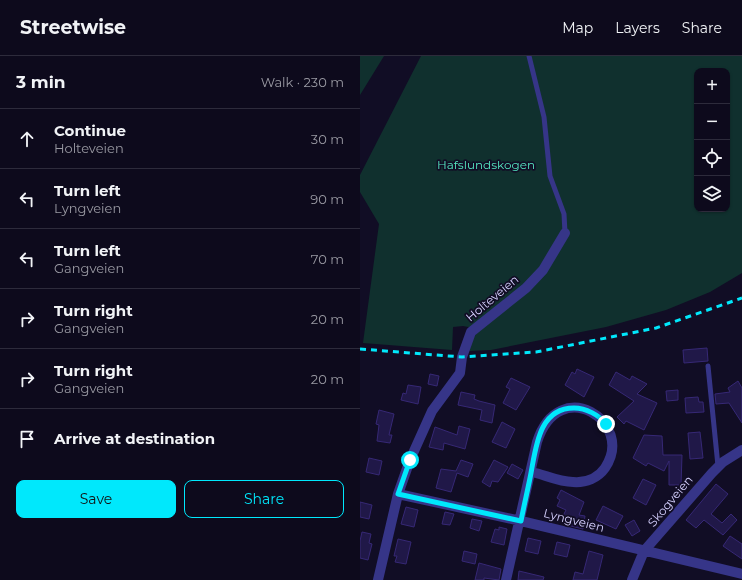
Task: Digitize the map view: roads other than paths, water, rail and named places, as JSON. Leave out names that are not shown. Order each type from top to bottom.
[{"type":"street","name":"Holteveien","points":[[378,580],[398,494],[410,460],[428,418],[460,373],[462,357],[471,332],[526,288],[543,270],[565,233]]},
{"type":"street","points":[[506,580],[521,521],[540,433],[547,420],[557,412],[570,408],[584,410],[597,416],[609,429],[612,440],[610,458],[601,473],[593,479],[572,482],[532,472]]},
{"type":"street","name":"Skogveien","points":[[632,580],[644,551],[718,466],[742,450]]},
{"type":"street","name":"Lyngveien","points":[[398,494],[521,521],[742,574]]},
{"type":"lane","name":"Holteveien","points":[[529,56],[544,117],[550,176],[564,214],[565,233]]},
{"type":"lane","points":[[708,366],[718,466]]},
{"type":"railway","points":[[360,349],[462,357],[536,352],[656,328],[742,298]]},
{"type":"park label","name":"Hafslundskogen","points":[[486,164]]}]
